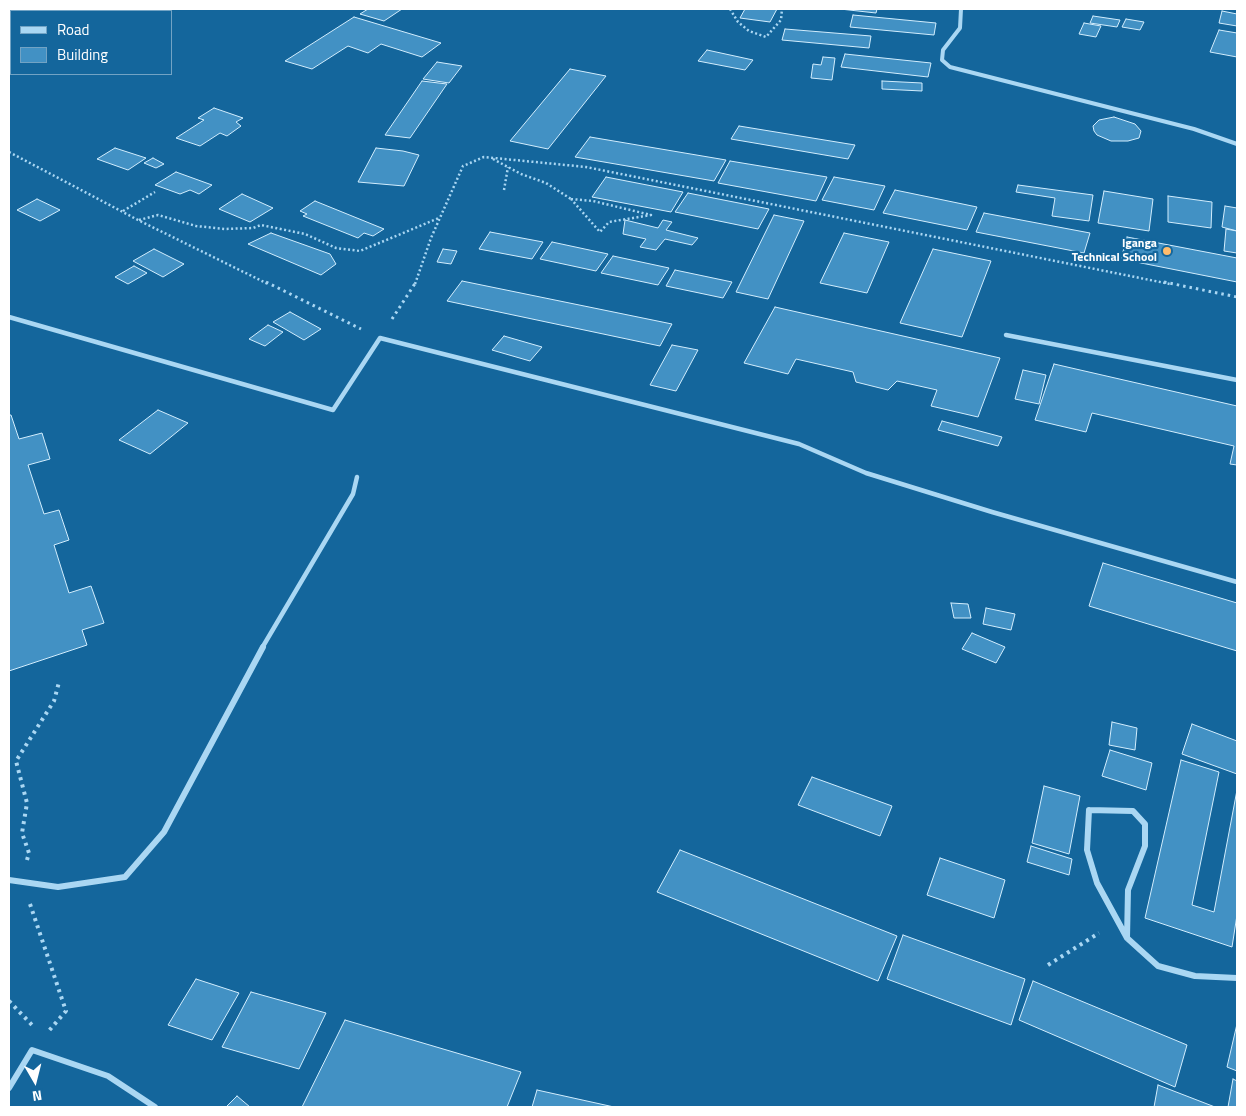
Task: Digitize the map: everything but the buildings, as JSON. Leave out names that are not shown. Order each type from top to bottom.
[{"type":"street","points":[[961,9],[960,28],[943,50],[942,60],[950,67],[1184,127],[1237,144]]},
{"type":"street","points":[[9,317],[333,410],[380,338],[798,444],[866,473],[992,512],[1237,582]]},
{"type":"street","points":[[1006,335],[1237,380]]},
{"type":"street","points":[[9,880],[58,887],[125,877],[164,832],[250,668],[353,494],[357,477]]},
{"type":"street","points":[[1127,938],[1128,890],[1145,846],[1145,824],[1133,811],[1088,810],[1087,850],[1097,883],[1127,938],[1158,966],[1195,976],[1237,978]]},
{"type":"street","points":[[9,1088],[32,1050],[108,1076],[155,1107]]},
{"type":"path","points":[[730,9],[738,22],[749,31],[766,37],[780,20],[782,9]]},
{"type":"path","points":[[9,152],[122,212],[380,338],[417,281],[440,218],[463,166],[484,157],[595,169],[1237,297]]},
{"type":"path","points":[[490,158],[546,183],[571,199],[600,232],[610,222],[651,215],[571,199]]},
{"type":"path","points":[[504,190],[508,167]]},
{"type":"path","points":[[122,212],[155,192]]},
{"type":"path","points":[[138,220],[158,215],[196,226],[225,229],[253,228],[261,225],[305,234],[336,248],[360,251],[440,218]]},
{"type":"path","points":[[32,1050],[66,1011],[23,882],[29,853],[22,834],[27,803],[16,761],[54,701],[60,682]]},
{"type":"path","points":[[1048,965],[1118,920]]},
{"type":"path","points":[[9,1001],[32,1025],[32,1050]]},
{"type":"place","name":"Iganga Technical School","points":[[1167,251]]}]
